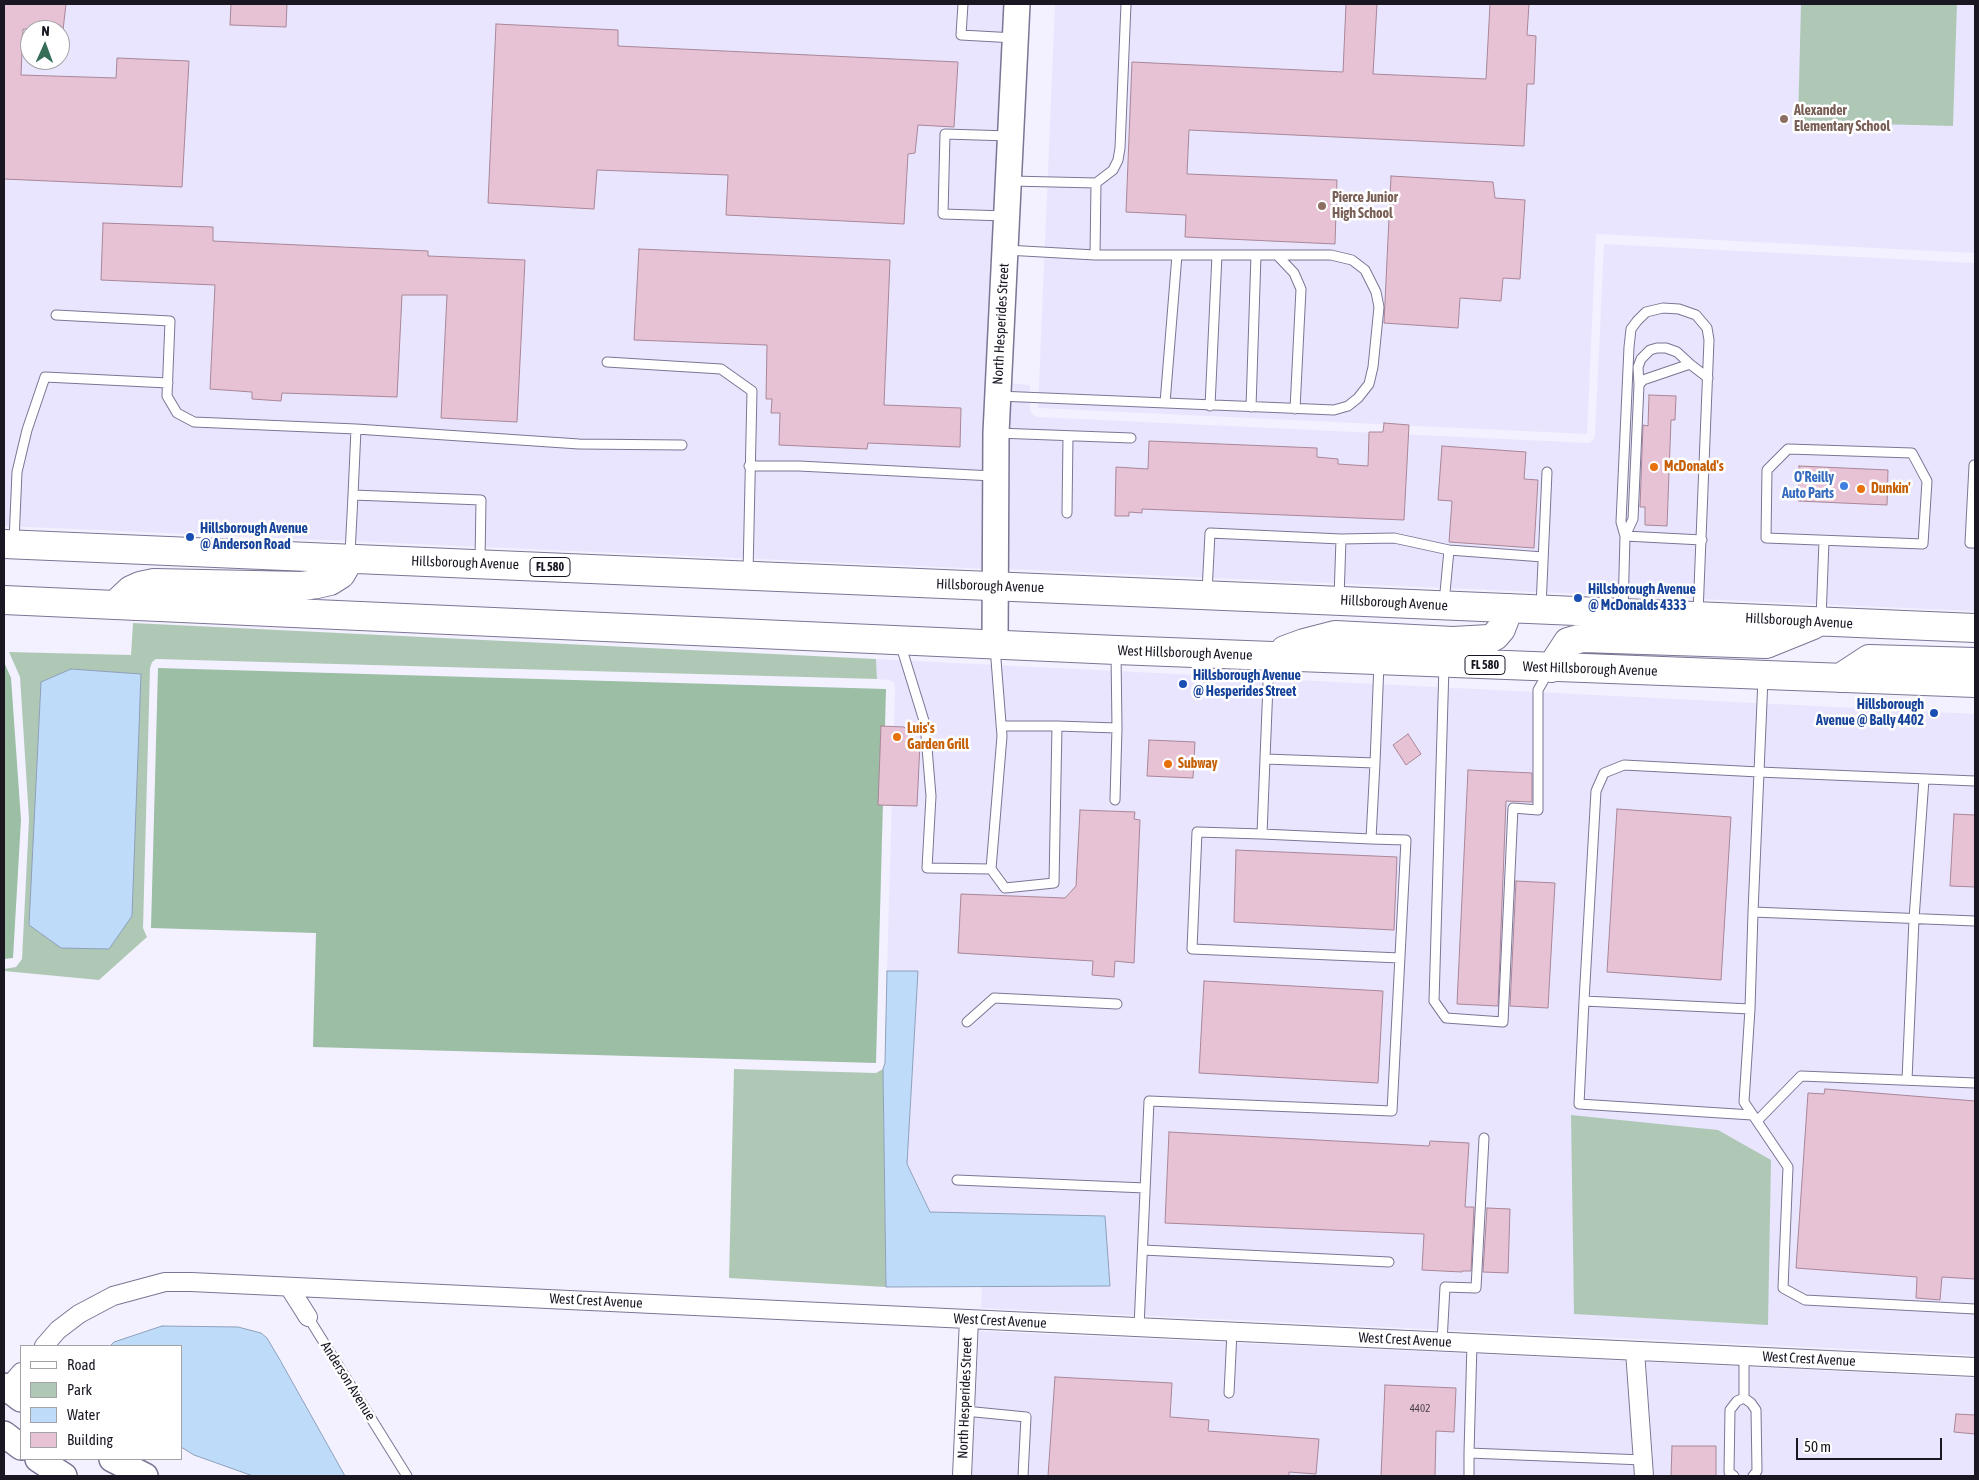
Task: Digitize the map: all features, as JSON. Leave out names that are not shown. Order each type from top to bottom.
[{"type":"main road","name":"Hillsborough Avenue","points":[[9,544],[1541,609],[1622,626],[1698,616],[1975,628]]},
{"type":"main road","points":[[115,605],[130,590],[154,583],[302,586],[317,584],[330,581],[342,574],[350,558]]},
{"type":"main road","name":"FL 580","points":[[4,600],[995,644]]},
{"type":"main road","points":[[1270,656],[1304,643],[1335,636],[1453,640],[1489,639],[1495,636],[1501,629],[1509,608]]},
{"type":"main road","points":[[1551,668],[1568,642],[1622,626],[1766,644],[1821,622]]},
{"type":"main road","name":"West Hillsborough Avenue","points":[[995,644],[1551,668],[1975,683]]},
{"type":"main road","points":[[1840,678],[1869,659],[1975,662]]},
{"type":"street","name":"North Hesperides Street","points":[[995,644],[996,433],[1017,4]]},
{"type":"street","name":"West Crest Avenue","points":[[45,1345],[58,1330],[113,1296],[165,1282],[289,1286],[1975,1367]]},
{"type":"street","name":"Anderson Avenue","points":[[289,1286],[308,1317]]},
{"type":"street","name":"North Hesperides Street","points":[[962,1476],[969,1319]]},
{"type":"street","points":[[1635,1351],[1644,1468]]},
{"type":"street","points":[[4,1434],[20,1446]]},
{"type":"street","points":[[40,1460],[64,1476]]},
{"type":"street","points":[[114,1460],[145,1476]]},
{"type":"lane","points":[[963,4],[962,35],[1015,38]]},
{"type":"lane","points":[[1008,181],[1096,183],[1113,170],[1119,154],[1126,4]]},
{"type":"lane","points":[[1006,216],[943,214],[945,134],[1010,136]]},
{"type":"lane","points":[[1095,255],[1096,183]]},
{"type":"lane","points":[[998,396],[1334,410],[1348,406],[1358,398],[1369,384],[1373,367],[1378,307],[1376,292],[1365,270],[1352,260],[1331,255],[1095,255],[1004,250]]},
{"type":"lane","points":[[1165,403],[1177,255]]},
{"type":"lane","points":[[1210,406],[1217,255]]},
{"type":"lane","points":[[1252,407],[1256,255]]},
{"type":"lane","points":[[1278,255],[1294,273],[1301,289],[1295,409]]},
{"type":"lane","points":[[1622,626],[1625,536],[1621,522],[1631,329],[1646,312],[1663,308],[1679,309],[1696,315],[1707,328],[1709,340],[1698,616]]},
{"type":"lane","points":[[56,315],[170,320],[167,396],[177,412],[194,422],[356,429],[579,444],[682,445]]},
{"type":"lane","points":[[1625,536],[1634,519],[1638,367],[1641,359],[1650,350],[1666,348],[1677,352],[1708,378]]},
{"type":"lane","points":[[607,362],[721,369],[752,391],[748,575]]},
{"type":"lane","points":[[1639,385],[1644,380],[1690,364]]},
{"type":"lane","points":[[9,544],[17,472],[27,430],[45,377],[168,384]]},
{"type":"lane","points":[[350,558],[356,429]]},
{"type":"lane","points":[[996,433],[1131,438]]},
{"type":"lane","points":[[1067,513],[1068,436]]},
{"type":"lane","points":[[1788,449],[1912,453],[1927,481],[1923,544],[1824,541],[1766,538],[1767,470],[1788,449]]},
{"type":"lane","points":[[1974,465],[1970,543],[1975,543]]},
{"type":"lane","points":[[750,466],[996,476]]},
{"type":"lane","points":[[1541,609],[1547,472]]},
{"type":"lane","points":[[353,495],[481,500],[480,564]]},
{"type":"lane","points":[[1207,595],[1210,533],[1341,539],[1394,538],[1449,550],[1543,557]]},
{"type":"lane","points":[[1625,536],[1702,540]]},
{"type":"lane","points":[[1339,601],[1341,539]]},
{"type":"lane","points":[[1821,622],[1824,541]]},
{"type":"lane","points":[[1444,605],[1449,550]]},
{"type":"lane","points":[[900,640],[925,724],[932,796],[927,868],[991,869]]},
{"type":"lane","points":[[995,644],[1002,736],[991,869],[1005,888],[1054,883],[1057,726]]},
{"type":"lane","points":[[1114,800],[1117,728],[1116,650]]},
{"type":"lane","points":[[1262,834],[1270,656]]},
{"type":"lane","points":[[1371,838],[1379,660]]},
{"type":"lane","points":[[1444,663],[1434,1001],[1446,1018],[1503,1022],[1513,808],[1538,810],[1538,690],[1551,668]]},
{"type":"lane","points":[[1763,675],[1750,1009],[1744,1102],[1788,1167],[1784,1288],[1805,1300],[1975,1309]]},
{"type":"lane","points":[[1001,726],[1117,728]]},
{"type":"lane","points":[[1265,759],[1375,763]]},
{"type":"lane","points":[[1975,781],[1624,765],[1604,773],[1596,791],[1579,1104],[1754,1118],[1801,1076],[1975,1083]]},
{"type":"lane","points":[[1907,1080],[1914,919],[1924,779]]},
{"type":"lane","points":[[1139,1327],[1149,1102],[1392,1111],[1400,958],[1406,840],[1197,832],[1192,949],[1400,958]]},
{"type":"lane","points":[[1753,912],[1975,921]]},
{"type":"lane","points":[[967,1022],[994,998],[1117,1004]]},
{"type":"lane","points":[[1584,1001],[1750,1009]]},
{"type":"lane","points":[[1442,1342],[1445,1287],[1476,1288],[1484,1138]]},
{"type":"lane","points":[[957,1180],[1145,1188]]},
{"type":"lane","points":[[1143,1250],[1389,1262]]},
{"type":"lane","name":"Anderson Avenue","points":[[308,1317],[407,1476]]},
{"type":"lane","points":[[1229,1393],[1232,1332]]},
{"type":"lane","points":[[1469,1476],[1472,1343]]},
{"type":"lane","points":[[1744,1356],[1744,1398]]},
{"type":"lane","points":[[1734,1476],[1730,1472],[1730,1410],[1737,1401],[1744,1398]]},
{"type":"lane","points":[[1744,1398],[1756,1410],[1757,1471],[1753,1476]]},
{"type":"lane","points":[[965,1411],[1026,1417],[1023,1476]]},
{"type":"lane","points":[[1469,1453],[1644,1468]]},
{"type":"shaded area","points":[[4,4],[1006,4],[985,569],[4,526]]},
{"type":"shaded area","name":"Pierce Junior High School","points":[[1055,4],[1975,4],[1975,253],[1596,234],[1587,434],[1038,408]]},
{"type":"shaded area","points":[[1604,244],[1975,263],[1975,611],[1005,569],[1009,383],[1030,385],[1030,410],[1033,415],[1038,417],[1589,443],[1593,440],[1595,434]]},
{"type":"shaded area","points":[[876,659],[1975,714],[1975,1355],[981,1308],[982,1286],[1110,1286],[1105,1216],[930,1212],[907,1164],[918,972],[887,971],[895,689],[894,683],[889,680],[877,679]]},
{"type":"shaded area","points":[[979,1331],[1626,1361],[1634,1476],[972,1476]]},
{"type":"shaded area","points":[[1646,1362],[1975,1378],[1975,1476],[1654,1476]]},
{"type":"green space","points":[[1801,4],[1957,4],[1953,126],[1798,122]]},
{"type":"green space","points":[[133,623],[876,659],[877,679],[156,659],[152,662],[150,668],[143,928],[147,937],[99,980],[4,971],[4,969],[16,967],[22,959],[29,819],[20,677],[9,652],[131,655]]},
{"type":"green space","points":[[4,662],[11,678],[21,820],[13,958],[4,959]]},
{"type":"green space","points":[[158,668],[886,689],[876,1063],[313,1047],[316,933],[151,928]]},
{"type":"green space","points":[[734,1069],[876,1073],[883,1069],[886,1287],[729,1278]]},
{"type":"green space","points":[[1571,1115],[1718,1130],[1771,1160],[1768,1325],[1574,1314]]},
{"type":"water","points":[[71,669],[141,674],[132,916],[109,949],[61,948],[29,925],[41,682]]},
{"type":"water","points":[[887,971],[918,971],[907,1164],[930,1212],[1105,1216],[1110,1286],[886,1287],[883,1069],[885,1063]]},
{"type":"water","points":[[162,1326],[238,1327],[261,1333],[267,1338],[280,1360],[345,1476],[253,1476],[194,1455],[182,1448],[182,1345],[111,1345],[114,1342]]},
{"type":"building","points":[[4,4],[66,4],[64,20],[20,20],[21,75],[116,78],[117,58],[189,61],[182,187],[4,179]]},
{"type":"building","points":[[231,4],[287,4],[286,27],[230,25]]},
{"type":"building","points":[[1346,4],[1377,4],[1373,74],[1486,79],[1490,4],[1529,4],[1527,35],[1536,36],[1534,84],[1527,84],[1524,146],[1189,130],[1187,174],[1337,180],[1335,244],[1185,237],[1186,215],[1126,212],[1132,62],[1343,72]]},
{"type":"building","points":[[496,24],[618,30],[618,46],[958,62],[954,127],[918,125],[915,153],[908,154],[904,224],[726,215],[728,175],[597,170],[594,209],[488,203]]},
{"type":"building","points":[[1391,176],[1493,182],[1495,198],[1525,200],[1520,279],[1503,278],[1501,301],[1460,298],[1458,328],[1384,323]]},
{"type":"building","points":[[103,223],[213,227],[213,241],[428,251],[428,256],[525,260],[517,422],[441,418],[447,295],[402,295],[397,397],[282,393],[281,401],[252,399],[252,392],[210,389],[215,285],[101,280]]},
{"type":"building","points":[[639,249],[890,260],[884,405],[961,408],[960,447],[868,443],[867,449],[779,445],[780,413],[771,413],[772,399],[766,399],[767,345],[634,340]]},
{"type":"building","name":"McDonald's","points":[[1649,395],[1676,396],[1675,420],[1671,420],[1667,526],[1645,525],[1645,507],[1640,507],[1643,425],[1648,426]]},
{"type":"building","points":[[1384,423],[1409,425],[1404,520],[1142,509],[1142,513],[1129,512],[1129,516],[1115,516],[1116,467],[1148,469],[1149,441],[1317,448],[1317,457],[1338,459],[1338,464],[1368,466],[1369,432],[1383,432]]},
{"type":"building","points":[[1442,446],[1526,452],[1524,479],[1538,480],[1534,548],[1449,542],[1452,501],[1438,500]]},
{"type":"building","points":[[1799,466],[1888,470],[1887,505],[1798,501]]},
{"type":"building","points":[[881,726],[904,727],[920,743],[917,806],[878,805]]},
{"type":"building","points":[[1408,734],[1421,754],[1406,765],[1393,745]]},
{"type":"building","points":[[1149,740],[1195,742],[1193,778],[1147,776]]},
{"type":"building","points":[[1468,770],[1532,773],[1532,802],[1506,801],[1498,1006],[1457,1004]]},
{"type":"building","points":[[1617,809],[1731,817],[1721,980],[1607,972]]},
{"type":"building","points":[[1080,810],[1135,812],[1134,819],[1140,820],[1134,963],[1115,961],[1114,977],[1092,975],[1093,961],[958,953],[961,894],[1065,898],[1076,886]]},
{"type":"building","points":[[1954,814],[1975,815],[1975,887],[1950,886]]},
{"type":"building","points":[[1236,850],[1397,857],[1394,930],[1234,922]]},
{"type":"building","points":[[1516,881],[1555,883],[1548,1008],[1510,1006]]},
{"type":"building","points":[[1204,981],[1383,991],[1378,1083],[1199,1073]]},
{"type":"building","points":[[1825,1089],[1975,1101],[1975,1279],[1942,1277],[1940,1300],[1916,1298],[1917,1277],[1796,1268],[1808,1093],[1824,1094]]},
{"type":"building","points":[[1169,1132],[1429,1146],[1430,1141],[1469,1143],[1465,1207],[1474,1207],[1471,1271],[1422,1270],[1424,1234],[1165,1223]]},
{"type":"building","points":[[1487,1208],[1510,1209],[1508,1273],[1483,1272]]},
{"type":"building","points":[[1055,1377],[1172,1383],[1170,1417],[1209,1420],[1208,1431],[1319,1439],[1316,1474],[1289,1472],[1289,1476],[1048,1476]]},
{"type":"building","points":[[1385,1385],[1456,1388],[1454,1432],[1436,1431],[1435,1476],[1381,1476]]},
{"type":"building","points":[[1956,1414],[1975,1415],[1975,1434],[1954,1432]]},
{"type":"building","points":[[1672,1446],[1716,1446],[1716,1476],[1671,1476]]},
{"type":"place","name":"Alexander Elementary School","points":[[1784,119]]},
{"type":"place","name":"Pierce Junior High School","points":[[1322,206]]},
{"type":"place","name":"McDonald's","points":[[1654,467]]},
{"type":"place","name":"O'Reilly Auto Parts","points":[[1844,486]]},
{"type":"place","name":"Dunkin'","points":[[1861,489]]},
{"type":"place","name":"Hillsborough Avenue @ Anderson Road","points":[[190,537]]},
{"type":"place","name":"Hillsborough Avenue @ McDonalds 4333","points":[[1578,598]]},
{"type":"place","name":"Hillsborough Avenue @ Hesperides Street","points":[[1183,684]]},
{"type":"place","name":"Hillsborough Avenue @ Bally 4402","points":[[1934,713]]},
{"type":"place","name":"Luis's Garden Grill","points":[[897,737]]},
{"type":"place","name":"Subway","points":[[1168,764]]}]
